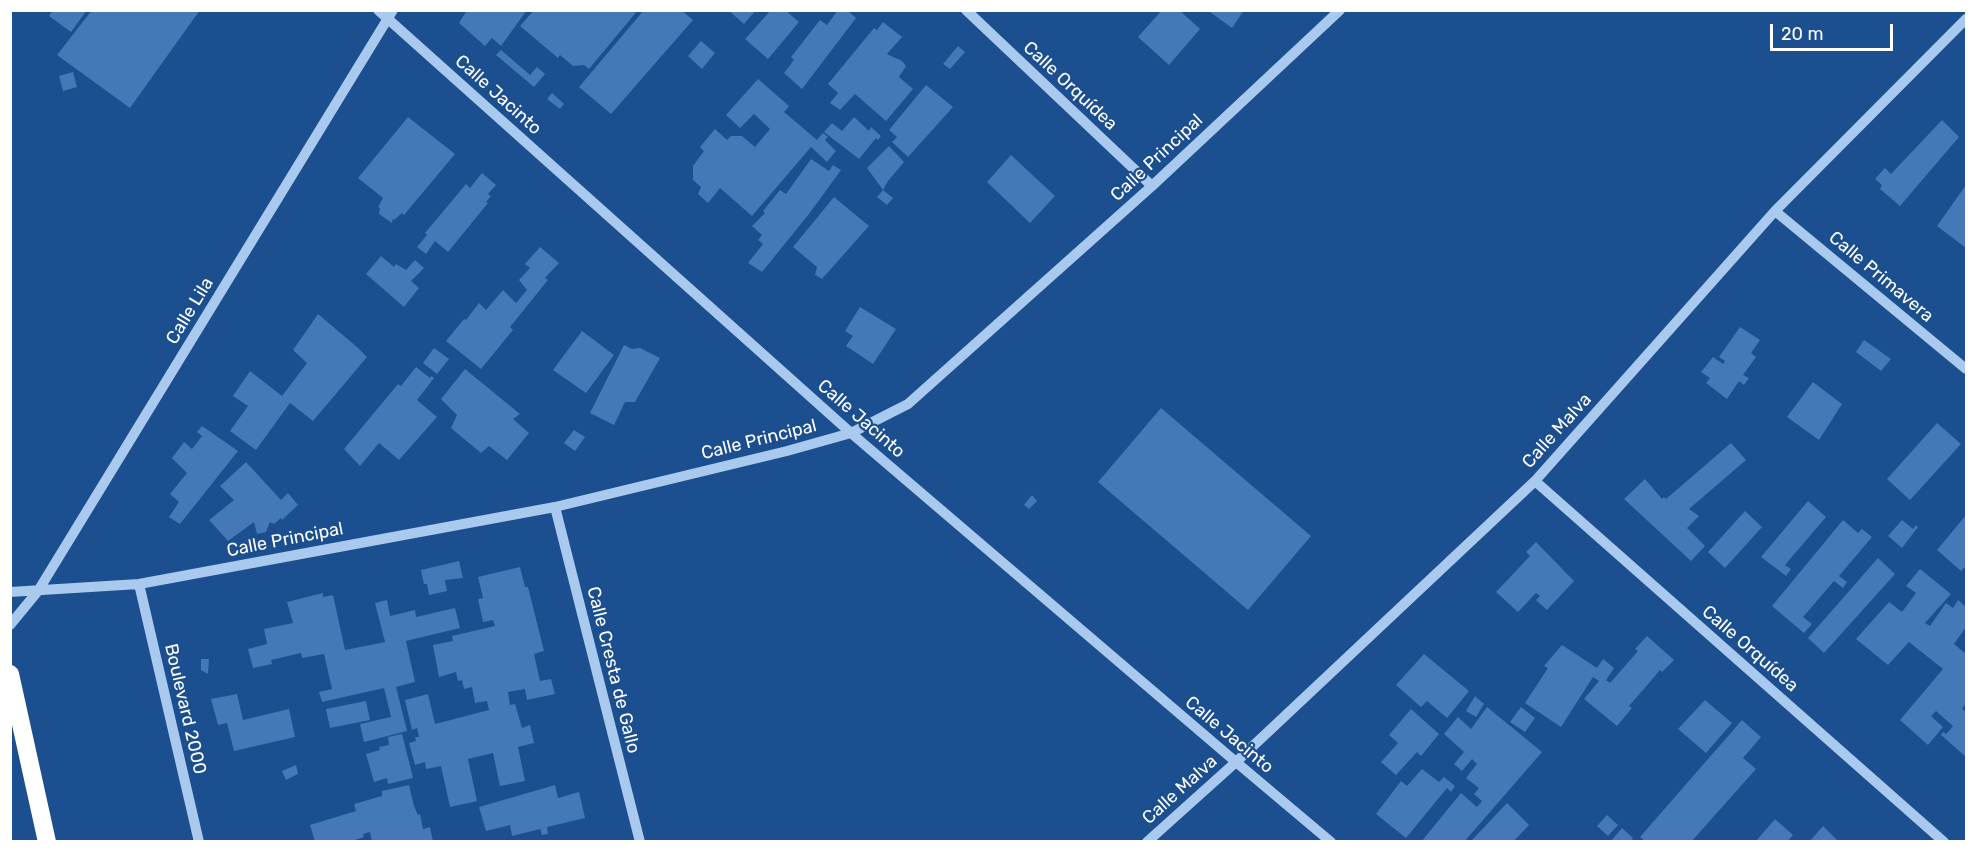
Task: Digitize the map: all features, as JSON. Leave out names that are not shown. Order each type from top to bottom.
[{"type":"highway","points":[[10,674],[47,842]]},
{"type":"street","name":"Calle Jacinto","points":[[378,10],[391,15],[851,433],[1331,842]]},
{"type":"street","name":"Calle Orquídea","points":[[966,10],[1152,186]]},
{"type":"street","name":"Calle Principal","points":[[10,592],[139,584],[555,507],[787,452],[851,433],[908,404],[1152,186],[1340,10]]},
{"type":"street","name":"Calle Lila","points":[[10,625],[38,591],[391,15]]},
{"type":"street","name":"Calle Malva","points":[[1147,842],[1236,762],[1535,481],[1775,211],[1966,19]]},
{"type":"street","name":"Calle Primavera","points":[[1775,211],[1966,369]]},
{"type":"street","name":"Calle Orquídea","points":[[1535,481],[1944,842]]},
{"type":"street","name":"Calle Cresta de Gallo","points":[[555,507],[640,842]]},
{"type":"street","name":"Boulevard 2000","points":[[139,584],[199,842]]},
{"type":"building","points":[[53,10],[87,10],[71,32],[49,16]]},
{"type":"building","points":[[92,10],[200,10],[130,108],[57,55]]},
{"type":"building","points":[[467,10],[527,10],[501,46],[492,38],[485,46],[459,23]]},
{"type":"building","points":[[534,10],[638,10],[589,69],[584,65],[573,66],[560,55],[558,58],[520,26]]},
{"type":"building","points":[[644,10],[681,10],[693,20],[611,114],[579,87]]},
{"type":"building","points":[[728,10],[756,10],[744,24]]},
{"type":"building","points":[[771,10],[785,10],[799,22],[768,59],[745,39]]},
{"type":"building","points":[[838,10],[847,10],[856,18],[802,89],[784,73],[794,60],[791,57],[820,20],[827,25]]},
{"type":"building","points":[[1162,10],[1179,10],[1200,29],[1169,65],[1138,37]]},
{"type":"building","points":[[1211,10],[1244,10],[1232,28],[1210,12]]},
{"type":"building","points":[[883,22],[902,37],[887,54],[902,61],[906,66],[899,77],[913,89],[886,121],[855,94],[840,110],[830,103],[838,93],[828,84],[874,28],[877,30]]},
{"type":"building","points":[[701,41],[715,53],[702,69],[688,56]]},
{"type":"building","points":[[958,46],[965,52],[950,69],[943,64]]},
{"type":"building","points":[[501,50],[530,75],[537,67],[545,74],[534,87],[496,55]]},
{"type":"building","points":[[73,72],[77,87],[63,91],[59,76]]},
{"type":"building","points":[[758,79],[789,106],[784,112],[817,140],[823,133],[828,137],[825,140],[836,151],[827,162],[811,147],[752,216],[720,188],[708,203],[698,194],[701,187],[693,180],[693,166],[704,151],[700,147],[715,129],[727,140],[731,136],[742,136],[755,147],[770,129],[754,114],[740,128],[726,115]]},
{"type":"building","points":[[926,85],[953,107],[908,157],[892,142],[897,137],[889,130]]},
{"type":"building","points":[[552,93],[564,104],[560,109],[547,99]]},
{"type":"building","points":[[408,117],[455,154],[404,215],[402,213],[394,220],[393,218],[392,223],[379,214],[380,208],[378,207],[383,198],[358,178]]},
{"type":"building","points":[[854,117],[869,131],[871,127],[881,136],[878,140],[876,138],[859,159],[824,132],[832,123],[842,131]]},
{"type":"building","points":[[1942,120],[1959,137],[1900,206],[1880,189],[1882,185],[1875,179],[1885,168],[1891,174]]},
{"type":"building","points":[[889,146],[904,162],[883,190],[867,168]]},
{"type":"building","points":[[1011,155],[1055,196],[1030,223],[987,182]]},
{"type":"building","points":[[811,159],[829,171],[833,165],[841,170],[762,272],[748,263],[763,244],[758,240],[762,235],[752,226],[765,213],[763,211],[780,190],[786,194]]},
{"type":"building","points":[[482,173],[496,185],[488,194],[491,196],[486,202],[488,203],[448,252],[435,241],[426,254],[417,247],[427,235],[425,233],[466,184],[470,188]]},
{"type":"building","points":[[1966,185],[1966,248],[1937,226]]},
{"type":"building","points":[[883,190],[893,198],[887,205],[877,197]]},
{"type":"building","points":[[834,197],[869,226],[822,279],[815,275],[817,267],[793,247]]},
{"type":"building","points":[[540,247],[559,263],[545,278],[548,280],[510,327],[513,330],[481,369],[446,341],[479,303],[486,310],[503,290],[516,303],[527,290],[519,280],[530,268],[525,264]]},
{"type":"building","points":[[381,256],[394,267],[396,264],[406,270],[415,260],[424,268],[411,281],[419,288],[404,307],[366,274]]},
{"type":"building","points":[[860,307],[896,329],[873,364],[846,346],[853,336],[845,331]]},
{"type":"building","points":[[318,314],[367,357],[313,421],[290,403],[256,450],[230,431],[248,406],[233,396],[250,371],[282,396],[307,363],[293,350]]},
{"type":"building","points":[[1740,327],[1760,340],[1751,353],[1756,357],[1743,375],[1749,378],[1744,385],[1739,381],[1727,399],[1706,383],[1710,378],[1701,372],[1713,357],[1723,364],[1725,361],[1719,357]]},
{"type":"building","points":[[582,331],[614,355],[586,393],[553,370]]},
{"type":"building","points":[[1864,340],[1891,359],[1881,371],[1856,352]]},
{"type":"building","points":[[624,345],[632,349],[640,348],[660,358],[635,402],[625,402],[614,425],[590,413]]},
{"type":"building","points":[[434,348],[449,359],[437,374],[423,363]]},
{"type":"building","points":[[416,367],[430,378],[431,376],[434,378],[417,400],[437,417],[399,460],[379,443],[360,466],[344,449],[398,384],[401,386]]},
{"type":"building","points":[[465,369],[520,414],[513,419],[529,433],[507,460],[489,446],[481,453],[451,428],[457,415],[441,399]]},
{"type":"building","points":[[1813,382],[1842,404],[1819,440],[1787,417]]},
{"type":"building","points":[[1161,408],[1311,536],[1248,610],[1098,482]]},
{"type":"building","points":[[1937,423],[1961,444],[1910,500],[1887,479]]},
{"type":"building","points":[[202,426],[238,451],[180,524],[169,517],[179,502],[170,494],[187,473],[172,458],[184,442],[192,449],[202,436],[197,432]]},
{"type":"building","points":[[574,430],[585,437],[575,451],[564,443]]},
{"type":"building","points":[[1731,443],[1746,460],[1689,509],[1699,516],[1687,528],[1705,546],[1691,561],[1624,499],[1645,479],[1662,499],[1664,497],[1666,499]]},
{"type":"building","points":[[246,462],[281,500],[288,493],[298,505],[282,520],[281,518],[274,524],[270,522],[266,532],[257,534],[254,522],[228,541],[209,520],[234,500],[220,486]]},
{"type":"building","points":[[1032,495],[1037,501],[1029,509],[1024,505]]},
{"type":"building","points":[[1808,501],[1826,517],[1785,565],[1791,569],[1786,576],[1761,557]]},
{"type":"building","points":[[1745,511],[1762,527],[1725,568],[1708,552]]},
{"type":"building","points":[[1966,515],[1966,566],[1961,571],[1937,550]]},
{"type":"building","points":[[1843,520],[1858,533],[1862,529],[1872,537],[1839,576],[1847,582],[1843,588],[1834,581],[1803,617],[1812,624],[1804,633],[1772,606]]},
{"type":"building","points":[[1902,520],[1913,529],[1916,525],[1918,527],[1902,548],[1888,536]]},
{"type":"building","points":[[1536,542],[1574,581],[1547,610],[1536,600],[1540,596],[1536,593],[1518,612],[1496,592],[1530,556],[1526,552]]},
{"type":"building","points":[[1878,558],[1895,574],[1824,653],[1808,638]]},
{"type":"building","points":[[459,561],[463,578],[445,580],[447,591],[429,595],[421,570]]},
{"type":"building","points":[[520,567],[525,587],[528,587],[544,651],[534,654],[540,681],[551,679],[555,694],[527,700],[525,689],[508,692],[510,705],[515,704],[522,728],[530,725],[534,743],[518,747],[525,781],[500,786],[493,753],[468,759],[477,801],[450,807],[441,766],[426,769],[425,762],[415,765],[409,743],[416,741],[415,737],[419,737],[417,728],[412,730],[405,700],[428,694],[435,724],[489,710],[487,701],[475,703],[472,687],[464,689],[462,680],[458,681],[456,672],[439,677],[433,645],[453,641],[452,636],[495,626],[493,620],[483,622],[478,599],[483,598],[478,577]]},
{"type":"building","points":[[1920,569],[1951,594],[1925,623],[1930,626],[1946,603],[1953,608],[1958,600],[1966,607],[1966,627],[1954,644],[1966,654],[1966,703],[1962,709],[1966,712],[1966,757],[1941,735],[1943,732],[1946,734],[1953,726],[1936,711],[1931,716],[1943,727],[1928,745],[1900,720],[1943,669],[1909,642],[1888,665],[1856,639],[1889,602],[1902,612],[1916,593],[1906,586]]},
{"type":"building","points":[[323,593],[323,597],[333,595],[345,650],[385,642],[375,603],[387,600],[390,616],[415,610],[416,617],[455,608],[460,628],[406,641],[415,682],[396,687],[407,731],[364,742],[360,724],[391,717],[384,688],[322,702],[319,692],[332,689],[324,654],[302,658],[301,653],[271,660],[272,664],[253,668],[248,649],[267,644],[264,629],[293,623],[287,602]]},
{"type":"building","points":[[1647,636],[1674,660],[1662,672],[1660,670],[1629,706],[1632,708],[1617,726],[1584,699],[1599,681],[1593,677],[1561,727],[1525,703],[1548,668],[1544,666],[1562,645],[1597,668],[1603,659],[1614,668],[1606,680],[1610,683],[1638,651],[1635,649]]},
{"type":"building","points":[[1424,654],[1469,691],[1447,718],[1427,701],[1421,707],[1396,685]]},
{"type":"building","points":[[201,659],[209,659],[208,674],[201,670]]},
{"type":"building","points":[[237,694],[243,720],[289,709],[295,737],[234,751],[227,723],[218,725],[211,699]]},
{"type":"building","points":[[1475,696],[1484,704],[1476,717],[1466,711]]},
{"type":"building","points":[[1705,700],[1732,723],[1706,753],[1678,729]]},
{"type":"building","points":[[366,701],[370,720],[330,728],[326,709]]},
{"type":"building","points":[[1487,707],[1542,752],[1464,842],[1421,842],[1461,793],[1477,807],[1482,801],[1474,794],[1479,788],[1466,778],[1477,764],[1472,759],[1462,771],[1454,764],[1464,752],[1444,734],[1458,717],[1471,729]]},
{"type":"building","points":[[1521,707],[1535,718],[1525,732],[1510,722]]},
{"type":"building","points":[[1411,709],[1439,734],[1421,756],[1417,752],[1396,775],[1381,762],[1398,743],[1389,735]]},
{"type":"building","points":[[1742,720],[1761,737],[1743,758],[1756,769],[1691,842],[1646,842],[1640,837]]},
{"type":"building","points":[[402,734],[413,778],[388,784],[387,778],[374,782],[366,754],[389,745],[388,737]]},
{"type":"building","points":[[296,765],[298,774],[286,780],[282,771]]},
{"type":"building","points":[[1422,769],[1439,782],[1444,777],[1455,786],[1451,792],[1447,788],[1406,838],[1376,814],[1401,781],[1407,786]]},
{"type":"building","points":[[409,785],[423,829],[430,827],[433,842],[372,842],[370,832],[363,834],[364,837],[349,842],[315,842],[310,825],[356,811],[354,804],[382,796],[382,791]]},
{"type":"building","points":[[555,785],[558,798],[579,792],[585,818],[547,827],[548,834],[542,835],[540,829],[512,836],[510,825],[486,831],[479,807]]},
{"type":"building","points":[[1507,803],[1529,825],[1513,842],[1470,842]]},
{"type":"building","points":[[1607,815],[1618,825],[1608,836],[1597,826]]},
{"type":"building","points":[[1775,819],[1793,835],[1787,842],[1755,842]]},
{"type":"building","points":[[1823,826],[1839,842],[1809,842]]},
{"type":"building","points":[[1622,828],[1633,838],[1630,842],[1610,842]]}]
